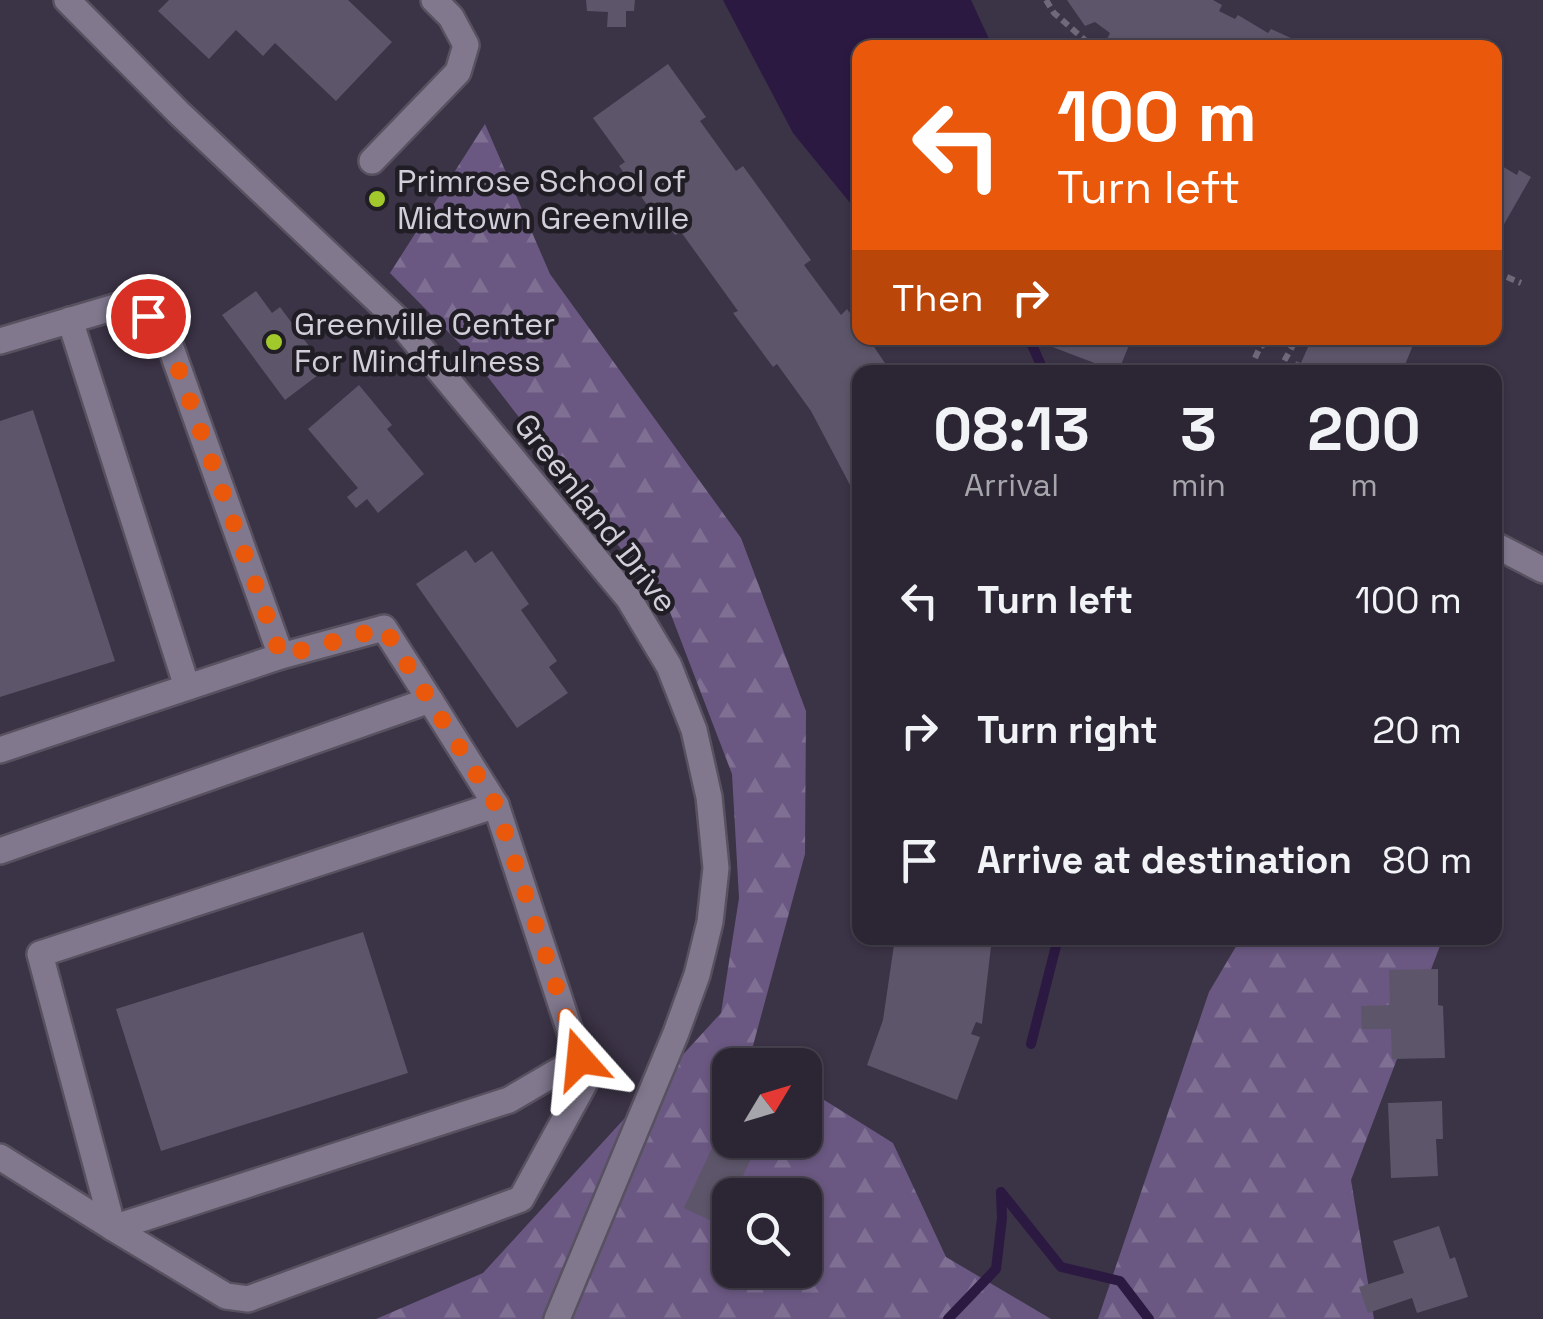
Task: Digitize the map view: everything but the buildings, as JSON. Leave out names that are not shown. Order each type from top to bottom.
[{"type":"street","name":"Greenland Drive","points":[[67,0],[179,113],[396,318],[629,599],[669,666],[694,730],[709,797],[716,868],[710,922],[697,975],[676,1032],[557,1319]]},
{"type":"street","points":[[372,161],[458,72],[466,45],[450,17],[434,0]]},
{"type":"street","points":[[0,340],[132,302],[165,331],[281,656]]},
{"type":"street","points":[[70,320],[187,687]]},
{"type":"street","points":[[1502,549],[1543,570]]},
{"type":"street","points":[[0,750],[281,656],[384,628],[496,805],[580,1059],[584,1084],[521,1199],[248,1299],[226,1296],[0,1157]]},
{"type":"street","points":[[0,850],[430,700]]},
{"type":"street","points":[[112,1228],[40,954],[496,805]]},
{"type":"street","points":[[112,1228],[508,1100],[580,1059]]},
{"type":"path","points":[[1046,0],[1054,13],[1085,40]]},
{"type":"path","points":[[1502,275],[1521,282]]},
{"type":"path","points":[[1255,358],[1263,345]]},
{"type":"green space","points":[[485,124],[550,274],[741,538],[806,711],[805,854],[752,1048],[712,1048],[712,1158],[822,1158],[822,1099],[893,1143],[946,1257],[1051,1319],[376,1319],[483,1273],[721,1013],[739,898],[732,774],[670,612],[470,354],[390,273]]},
{"type":"green space","points":[[1237,945],[1440,945],[1351,1180],[1374,1319],[1098,1319],[1209,992]]},
{"type":"shaded area","points":[[723,0],[971,0],[990,40],[852,40],[852,205],[793,133]]},
{"type":"waterway","points":[[1032,345],[1041,365]]},
{"type":"waterway","points":[[1031,1044],[1056,945]]},
{"type":"waterway","points":[[1001,1192],[1061,1267],[1120,1281],[1149,1319]]},
{"type":"waterway","points":[[948,1319],[996,1269],[1001,1193]]},
{"type":"place","name":"Primrose School of Midtown Greenville","points":[[377,199]]},
{"type":"place","name":"Greenville Center For Mindfulness","points":[[274,342]]},
{"type":"route","points":[[148,316],[165,331],[281,656],[384,628],[496,805],[580,1059]]}]
